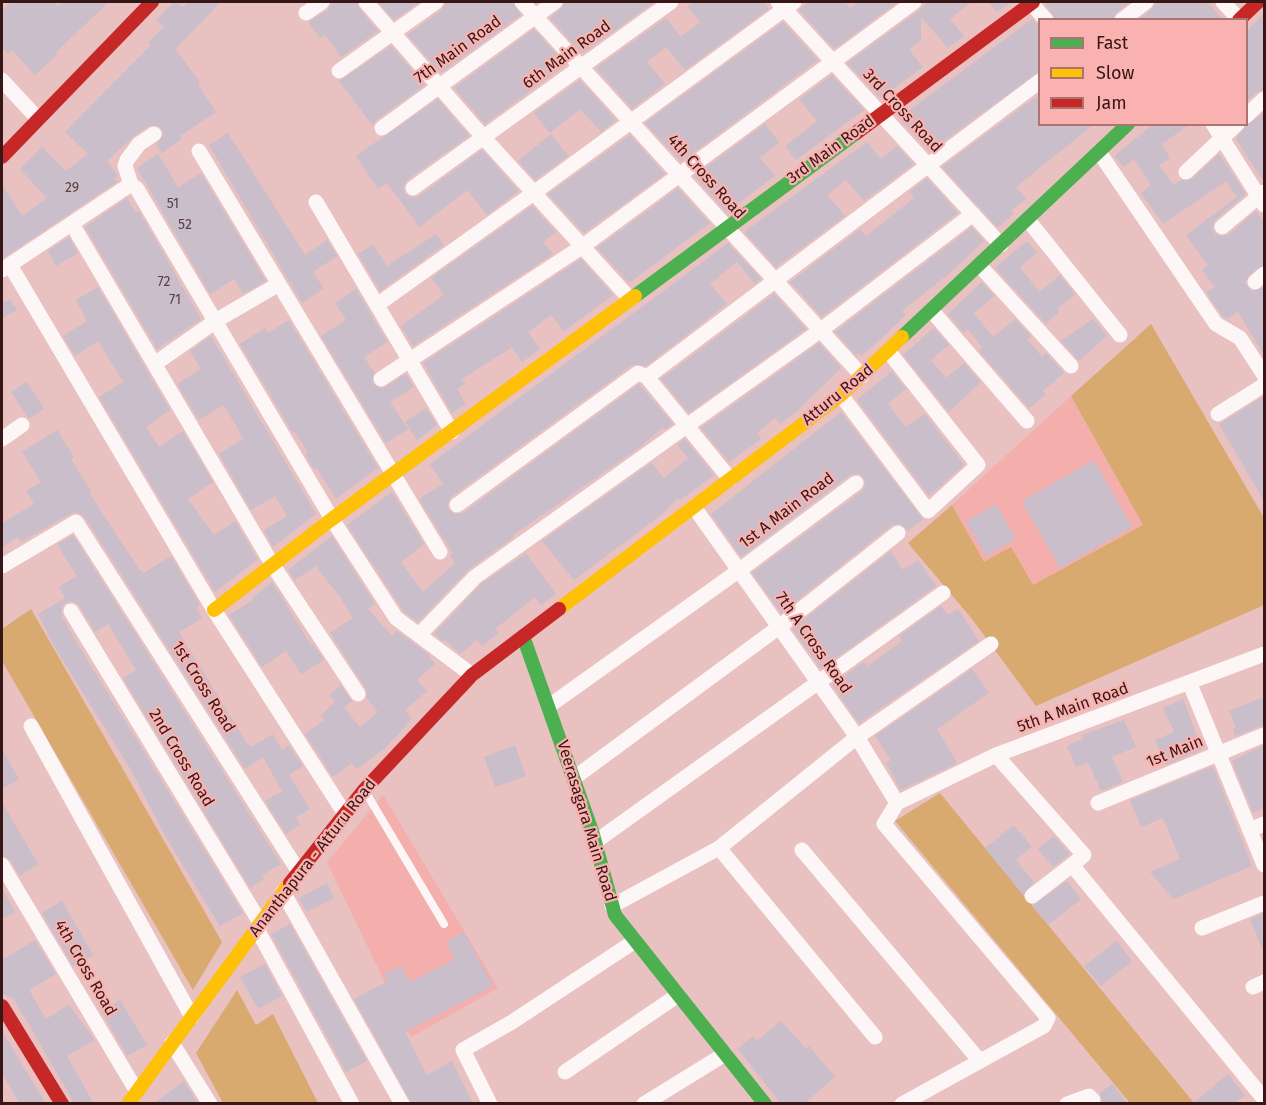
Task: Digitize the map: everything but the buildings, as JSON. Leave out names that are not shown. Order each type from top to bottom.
[{"type":"street","points":[[2,157],[152,2]]},
{"type":"street","points":[[306,13],[322,2]]},
{"type":"street","points":[[366,2],[484,138],[630,299]]},
{"type":"street","points":[[339,71],[436,2]]},
{"type":"street","name":"4th Cross Road","points":[[522,2],[862,376]]},
{"type":"street","name":"7th Main Road","points":[[382,128],[555,2]]},
{"type":"street","name":"6th Main Road","points":[[413,188],[671,2]]},
{"type":"street","points":[[381,379],[583,246],[914,2]]},
{"type":"street","points":[[1031,2],[1044,18]]},
{"type":"street","name":"3rd Main Road","points":[[394,475],[1031,2]]},
{"type":"street","points":[[1125,18],[1146,2]]},
{"type":"street","points":[[1223,2],[1238,18]]},
{"type":"street","points":[[1240,18],[1258,2]]},
{"type":"street","points":[[377,305],[631,122],[785,4]]},
{"type":"street","name":"3rd Cross Road","points":[[785,4],[832,62],[1001,245]]},
{"type":"street","points":[[2,80],[38,119]]},
{"type":"street","points":[[647,376],[1038,82]]},
{"type":"street","points":[[1248,114],[1264,99]]},
{"type":"street","name":"Atturu Road","points":[[523,636],[841,395],[1126,126]]},
{"type":"street","points":[[1214,126],[1263,198],[1222,227]]},
{"type":"street","points":[[1186,172],[1236,126]]},
{"type":"street","points":[[154,134],[139,144],[127,160],[125,166],[131,184],[137,189],[217,320],[332,519],[396,618],[472,675]]},
{"type":"street","points":[[199,151],[440,552]]},
{"type":"street","points":[[1099,152],[1216,324],[1240,338],[1264,375]]},
{"type":"street","points":[[131,184],[6,268],[214,610],[345,814]]},
{"type":"street","points":[[316,202],[452,432]]},
{"type":"street","points":[[419,634],[475,577],[821,330],[973,214]]},
{"type":"street","points":[[1028,220],[1120,335]]},
{"type":"street","points":[[72,224],[273,564],[358,694]]},
{"type":"street","points":[[980,266],[1071,366]]},
{"type":"street","points":[[156,363],[217,320],[279,284]]},
{"type":"street","points":[[932,311],[1027,421]]},
{"type":"street","points":[[841,395],[928,511],[978,465],[889,352]]},
{"type":"street","points":[[458,504],[638,373],[647,376],[730,479]]},
{"type":"street","points":[[1218,414],[1264,385]]},
{"type":"street","points":[[2,439],[22,426]]},
{"type":"street","points":[[214,610],[332,519],[394,475]]},
{"type":"street","name":"1st A Main Road","points":[[549,706],[741,569],[856,483]]},
{"type":"street","name":"7th A Cross Road","points":[[694,507],[741,569],[857,737],[897,803]]},
{"type":"street","name":"1st Cross Road","points":[[2,566],[76,522],[299,872]]},
{"type":"street","points":[[574,778],[779,627],[898,533]]},
{"type":"street","points":[[595,842],[943,593]]},
{"type":"street","name":"2nd Cross Road","points":[[71,611],[259,926],[352,1104]]},
{"type":"street","name":"Ananthapura - Atturu Road","points":[[132,1097],[283,892],[364,790],[472,675],[523,636]]},
{"type":"street","name":"Veerasagara Main Road","points":[[523,636],[574,778],[615,915],[765,1104]]},
{"type":"street","points":[[612,906],[719,848],[857,737],[991,644]]},
{"type":"street","name":"5th A Main Road","points":[[897,803],[996,755],[1190,684],[1264,654]]},
{"type":"street","points":[[1190,684],[1219,754],[1257,827],[1264,865]]},
{"type":"street","points":[[31,726],[192,1017]]},
{"type":"street","name":"1st Main","points":[[1098,803],[1264,735]]},
{"type":"street","points":[[996,755],[1084,855],[1032,896]]},
{"type":"street","points":[[897,803],[884,824],[1048,1018],[1044,1026],[902,1104]]},
{"type":"street","points":[[719,848],[875,1037]]},
{"type":"street","points":[[802,850],[979,1060]]},
{"type":"street","name":"4th Cross Road","points":[[2,865],[132,1097]]},
{"type":"street","points":[[1072,865],[1264,1099]]},
{"type":"street","points":[[283,892],[402,1104]]},
{"type":"street","points":[[1202,928],[1264,903]]},
{"type":"street","points":[[489,1104],[463,1050],[512,1022],[635,941]]},
{"type":"street","points":[[565,1072],[678,995]]},
{"type":"street","points":[[2,1006],[62,1104]]},
{"type":"street","points":[[172,1042],[210,1104]]},
{"type":"street","points":[[644,1104],[725,1054]]},
{"type":"street","points":[[1067,1104],[1089,1096],[1093,1100]]},
{"type":"lane","points":[[364,790],[444,924]]},
{"type":"shaded area","points":[[1151,324],[1264,518],[1264,605],[1036,706],[972,619],[908,543],[952,505],[984,562],[1011,547],[1033,585],[1143,525],[1071,396]]},
{"type":"shaded area","points":[[1071,396],[1143,525],[1033,585],[984,562],[952,505]]},
{"type":"shaded area","points":[[31,609],[222,942],[193,990],[2,661],[2,629]]},
{"type":"shaded area","points":[[940,793],[1194,1103],[1130,1103],[895,821]]},
{"type":"shaded area","points":[[383,795],[498,988],[411,1037],[327,862]]},
{"type":"shaded area","points":[[237,990],[256,1025],[273,1014],[318,1103],[223,1103],[196,1053]]},
{"type":"traffic: fast","points":[[902,337],[1126,126]]},
{"type":"traffic: fast","points":[[635,296],[856,133]]},
{"type":"traffic: fast","points":[[523,636],[592,831],[615,915],[765,1104]]},
{"type":"traffic: slow","points":[[214,610],[332,519],[635,296]]},
{"type":"traffic: slow","points":[[559,609],[841,395],[902,337]]},
{"type":"traffic: slow","points":[[128,1104],[290,883]]},
{"type":"traffic: jam","points":[[2,157],[152,2]]},
{"type":"traffic: jam","points":[[856,133],[1033,2]]},
{"type":"traffic: jam","points":[[1241,18],[1258,2]]},
{"type":"traffic: jam","points":[[290,883],[364,790],[472,675],[559,609]]},
{"type":"traffic: jam","points":[[2,1006],[62,1104]]}]
